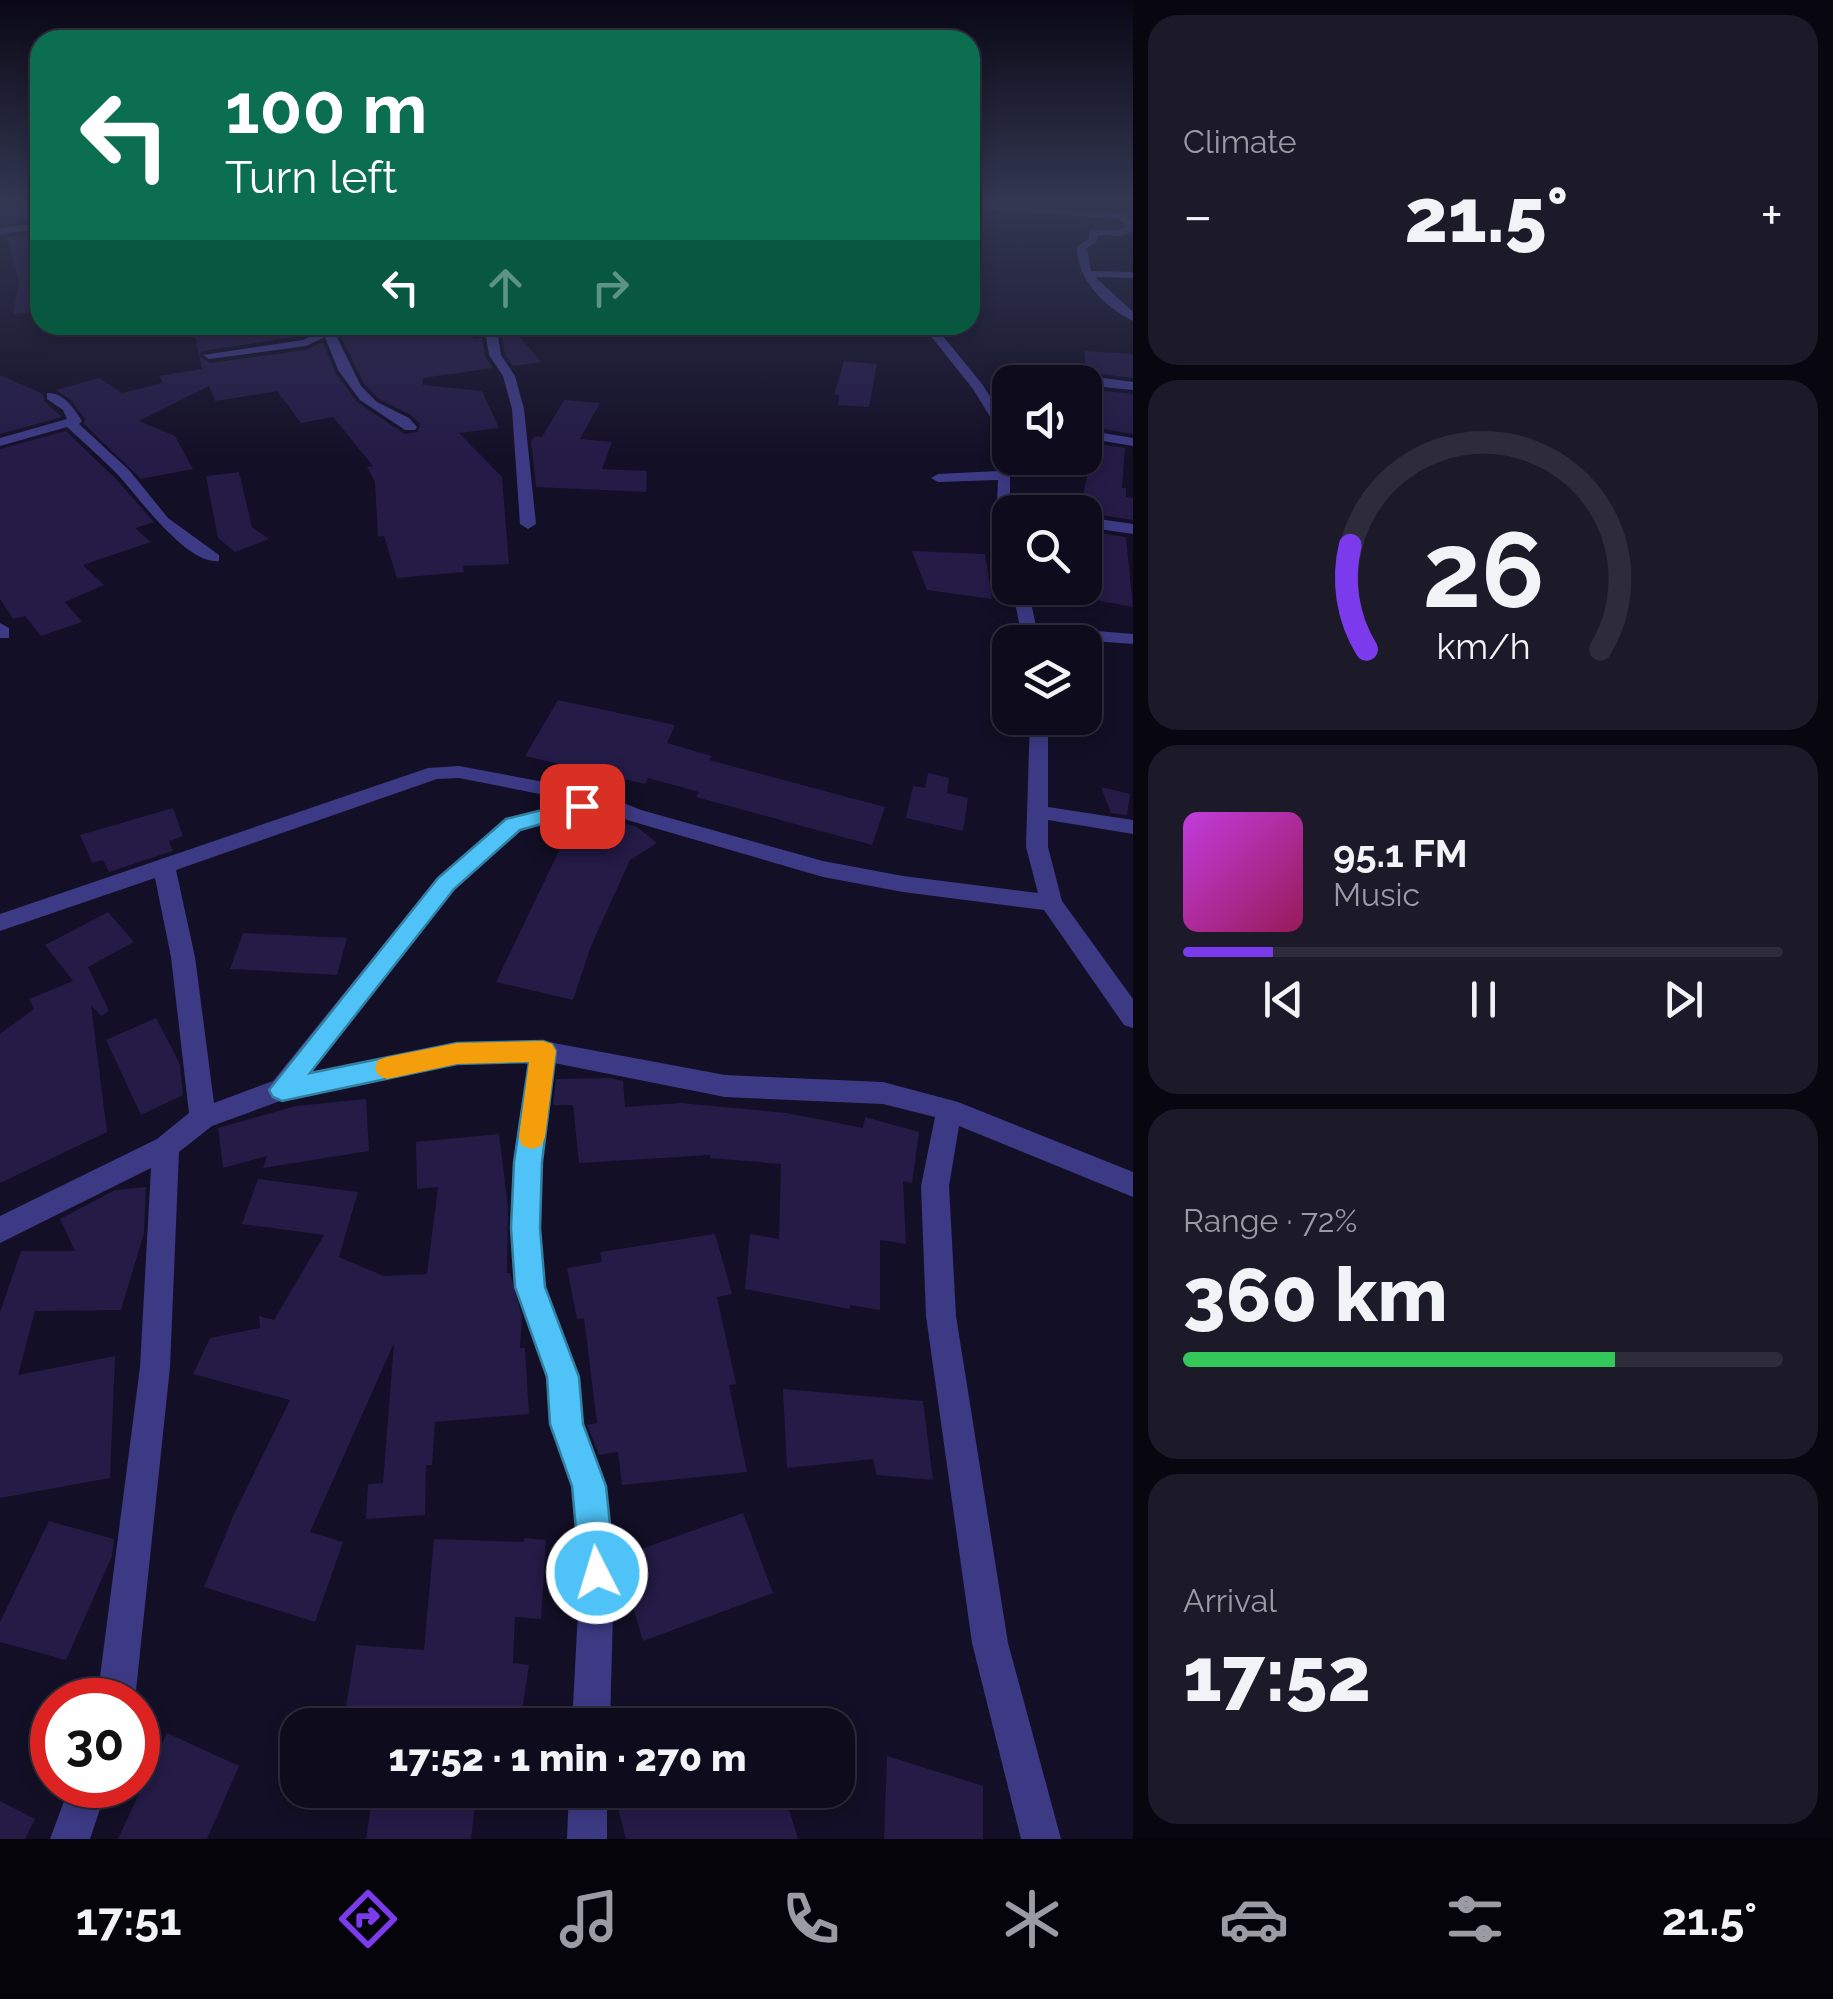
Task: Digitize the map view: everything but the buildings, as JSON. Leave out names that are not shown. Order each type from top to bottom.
[{"type":"street","points":[[1096,286],[1133,318]]},
{"type":"street","points":[[209,355],[306,342],[322,335]]},
{"type":"street","points":[[330,335],[346,376],[374,406],[405,420],[410,427]]},
{"type":"street","points":[[492,335],[495,355],[509,376],[518,408],[528,524]]},
{"type":"street","points":[[936,335],[992,405]]},
{"type":"street","points":[[1102,382],[1133,386]]},
{"type":"street","points":[[0,442],[75,421],[68,408],[51,396]]},
{"type":"street","points":[[69,422],[124,473],[164,520],[213,558]]},
{"type":"street","points":[[1102,437],[1133,442]]},
{"type":"street","points":[[938,478],[1004,475],[1008,495]]},
{"type":"street","points":[[1102,524],[1133,529]]},
{"type":"street","points":[[1102,638],[1133,638]]},
{"type":"street","points":[[1039,735],[1038,847],[1051,903],[1133,1018]]},
{"type":"street","points":[[0,923],[435,773],[459,772],[606,801],[634,815],[823,869],[903,884],[1051,903]]},
{"type":"street","points":[[282,1090],[446,883],[513,824],[606,801]]},
{"type":"street","points":[[1038,812],[1133,827]]},
{"type":"street","points":[[164,867],[182,957],[203,1118]]},
{"type":"street","points":[[543,1051],[528,1162],[526,1228],[530,1287],[563,1377],[566,1424],[589,1486],[597,1573],[591,1708]]},
{"type":"street","points":[[0,1230],[166,1147],[203,1118],[282,1090],[457,1054],[543,1051],[725,1086],[883,1093],[949,1110],[1133,1185]]},
{"type":"street","points":[[949,1110],[935,1186],[941,1316],[990,1643],[1041,1839]]},
{"type":"street","points":[[119,1678],[155,1367],[166,1147]]},
{"type":"street","points":[[70,1839],[81,1808]]},
{"type":"street","points":[[586,1839],[587,1808]]},
{"type":"slow traffic","points":[[387,1068],[457,1054],[543,1051],[532,1137]]},
{"type":"route","points":[[582,806],[513,824],[446,883],[282,1090],[457,1054],[543,1051],[528,1162],[526,1228],[530,1287],[563,1377],[566,1424],[589,1486],[597,1573]]}]
